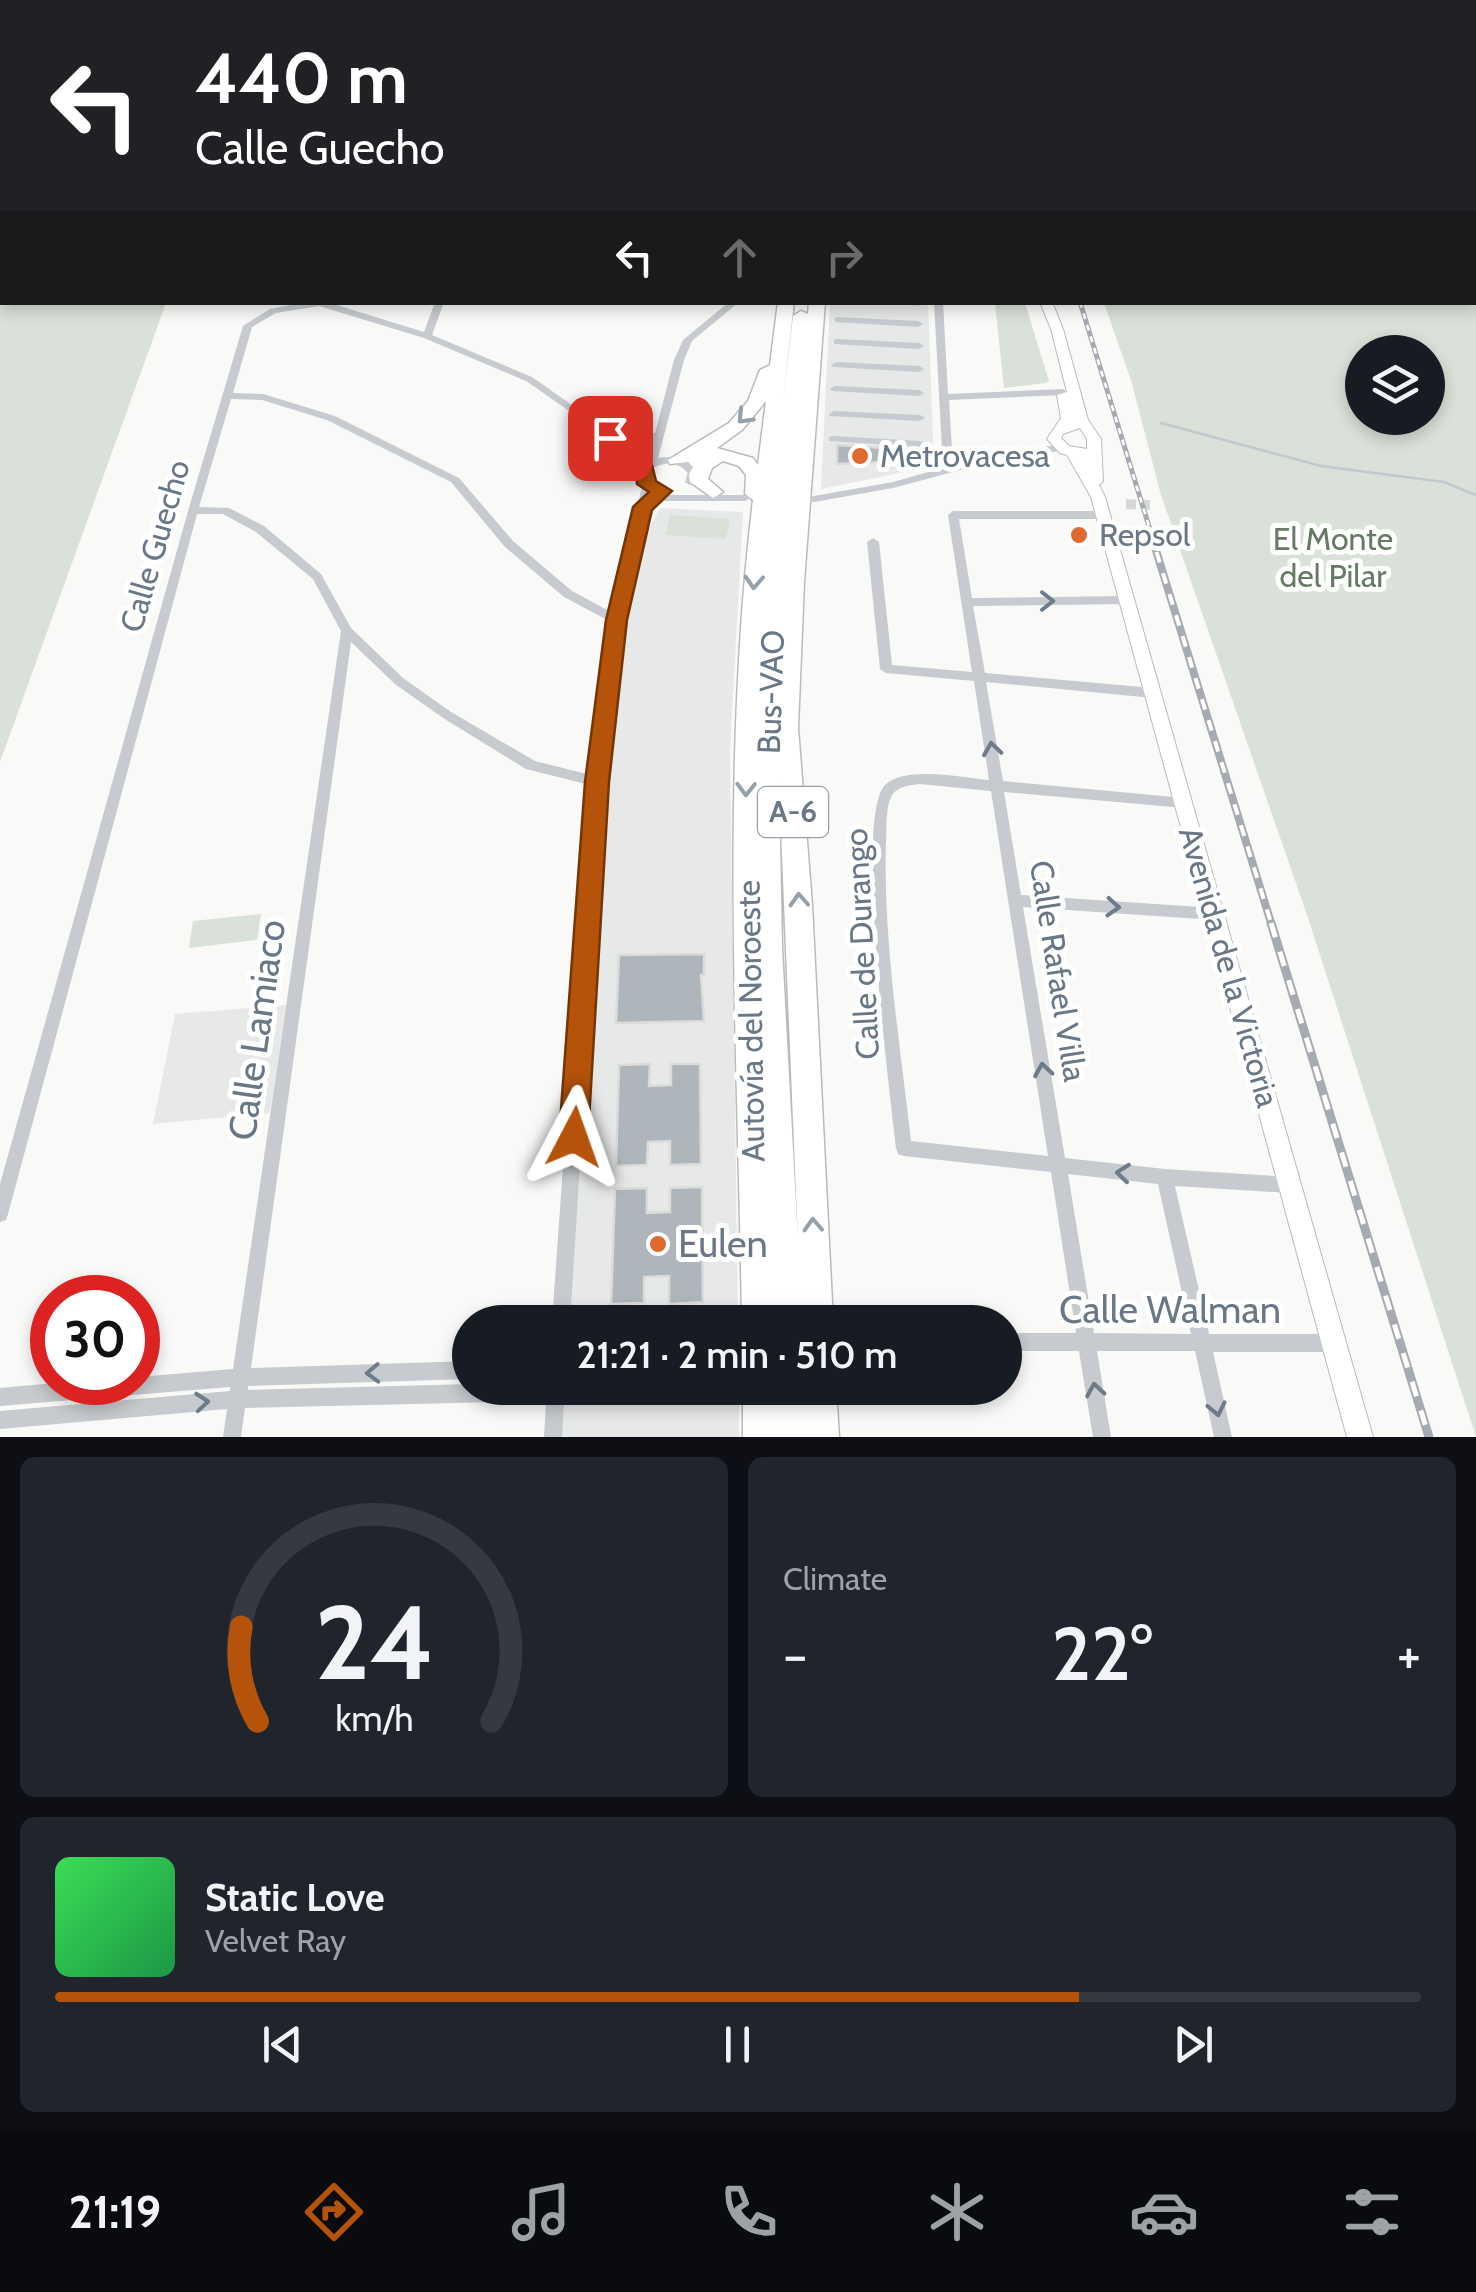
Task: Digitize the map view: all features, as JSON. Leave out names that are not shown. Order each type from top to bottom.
[{"type":"highway","name":"Autovía del Noroeste","points":[[758,1305],[746,791],[761,508],[786,305]]},
{"type":"highway","name":"Bus-VAO","points":[[785,1305],[770,905],[768,726],[775,582],[802,305]]},
{"type":"highway","name":"Autovía del Noroeste","points":[[816,1305],[799,904],[787,728],[794,582],[817,305]]},
{"type":"highway","points":[[682,468],[740,424],[757,403],[771,359],[781,351]]},
{"type":"highway","points":[[682,468],[716,454],[738,458],[753,469],[754,491],[761,508]]},
{"type":"highway","points":[[717,495],[699,482],[701,467],[722,457],[738,458]]},
{"type":"highway","points":[[759,1405],[760,1437]]},
{"type":"highway","points":[[790,1405],[791,1437]]},
{"type":"highway","points":[[821,1405],[822,1437]]},
{"type":"street","name":"Calle Guecho","points":[[0,1214],[193,511],[248,326],[290,305],[332,306],[428,336],[529,379],[649,466]]},
{"type":"street","points":[[428,336],[439,305]]},
{"type":"street","points":[[562,1305],[597,782],[617,620],[649,466],[688,340],[731,305]]},
{"type":"street","points":[[938,305],[948,471]]},
{"type":"street","name":"Avenida de la Victoria","points":[[1043,305],[1068,418],[1063,441],[1100,506]]},
{"type":"street","name":"Avenida de la Victoria","points":[[1043,305],[1090,440],[1100,506],[1360,1437]]},
{"type":"street","points":[[838,320],[918,324]]},
{"type":"street","points":[[838,342],[919,346]]},
{"type":"street","points":[[836,364],[919,368]]},
{"type":"street","points":[[835,388],[919,392]]},
{"type":"street","points":[[943,396],[1064,392]]},
{"type":"street","points":[[228,396],[263,397],[331,418],[455,480],[509,544],[568,594],[617,620]]},
{"type":"street","points":[[834,414],[920,418]]},
{"type":"street","points":[[610,438],[657,439]]},
{"type":"street","points":[[657,439],[658,454],[717,495]]},
{"type":"street","points":[[833,439],[920,444]]},
{"type":"street","points":[[1063,441],[1090,440]]},
{"type":"street","points":[[814,498],[948,471],[1063,441],[1090,440]]},
{"type":"street","points":[[649,466],[682,468]]},
{"type":"street","points":[[642,514],[668,491],[682,468]]},
{"type":"street","points":[[647,484],[668,491],[717,495]]},
{"type":"street","points":[[642,514],[660,498],[717,495]]},
{"type":"street","name":"Calle Rafael Villa","points":[[1100,506],[953,515],[1102,1437]]},
{"type":"street","points":[[193,511],[225,510],[260,529],[317,577],[347,632],[399,681],[464,725],[531,765],[597,782]]},
{"type":"street","points":[[873,542],[886,669],[1153,693]]},
{"type":"street","points":[[968,602],[1126,600]]},
{"type":"street","name":"Calle Lamiaco","points":[[232,1437],[347,632]]},
{"type":"street","name":"Calle de Durango","points":[[998,786],[920,779],[899,782],[887,793],[879,820],[884,931],[904,1148],[1059,1166]]},
{"type":"street","points":[[998,786],[1184,803]]},
{"type":"street","points":[[1016,901],[1215,914]]},
{"type":"street","points":[[1059,1166],[1290,1185]]},
{"type":"street","points":[[1165,1177],[1223,1437]]},
{"type":"street","name":"Calle Walman","points":[[1022,1342],[1334,1343]]},
{"type":"street","points":[[0,1397],[241,1377],[452,1371]]},
{"type":"street","points":[[0,1420],[238,1399],[452,1392]]},
{"type":"street","points":[[552,1437],[555,1405]]},
{"type":"shaded area","points":[[830,305],[928,305],[934,466],[821,489]]},
{"type":"shaded area","points":[[660,508],[743,512],[730,749],[738,1305],[570,1305],[610,719],[643,540]]},
{"type":"shaded area","points":[[286,1005],[270,1113],[153,1124],[175,1014]]},
{"type":"shaded area","points":[[563,1405],[739,1405],[739,1437],[561,1437]]},
{"type":"green space","points":[[0,305],[165,305],[0,762]]},
{"type":"green space","points":[[995,305],[1026,305],[1049,381],[1004,388]]},
{"type":"green space","name":"El Monte del Pilar","points":[[1105,305],[1476,305],[1476,1437],[1307,915],[1161,495],[1131,380]]},
{"type":"green space","points":[[670,515],[730,519],[726,539],[665,535]]},
{"type":"green space","points":[[261,914],[257,940],[189,948],[193,921]]},
{"type":"building","name":"Metrovacesa","points":[[837,445],[883,448],[883,462],[837,464]]},
{"type":"building","points":[[704,954],[704,1021],[616,1023],[619,955]]},
{"type":"building","name":"Eulen","points":[[650,1064],[649,1086],[671,1085],[671,1064],[700,1064],[701,1164],[670,1165],[670,1141],[648,1142],[647,1165],[616,1166],[619,1065]]},
{"type":"building","name":"Eulen","points":[[702,1187],[703,1302],[669,1304],[669,1276],[644,1277],[644,1303],[611,1304],[615,1189],[647,1188],[647,1213],[670,1212],[670,1188]]},
{"type":"waterway","points":[[1161,423],[1321,466],[1444,482],[1476,495]]},
{"type":"tunnel","points":[[1126,504],[1150,505]]},
{"type":"railway","points":[[1081,305],[1151,533]]},
{"type":"railway","points":[[1150,531],[1272,926]]},
{"type":"railway","points":[[1271,923],[1429,1437]]},
{"type":"place","name":"Metrovacesa","points":[[860,456]]},
{"type":"place","name":"Repsol","points":[[1079,535]]},
{"type":"place","name":"Eulen","points":[[658,1244]]},
{"type":"route","points":[[574,1137],[597,782],[617,620],[643,507],[662,491],[647,484],[645,470],[610,438]]}]
